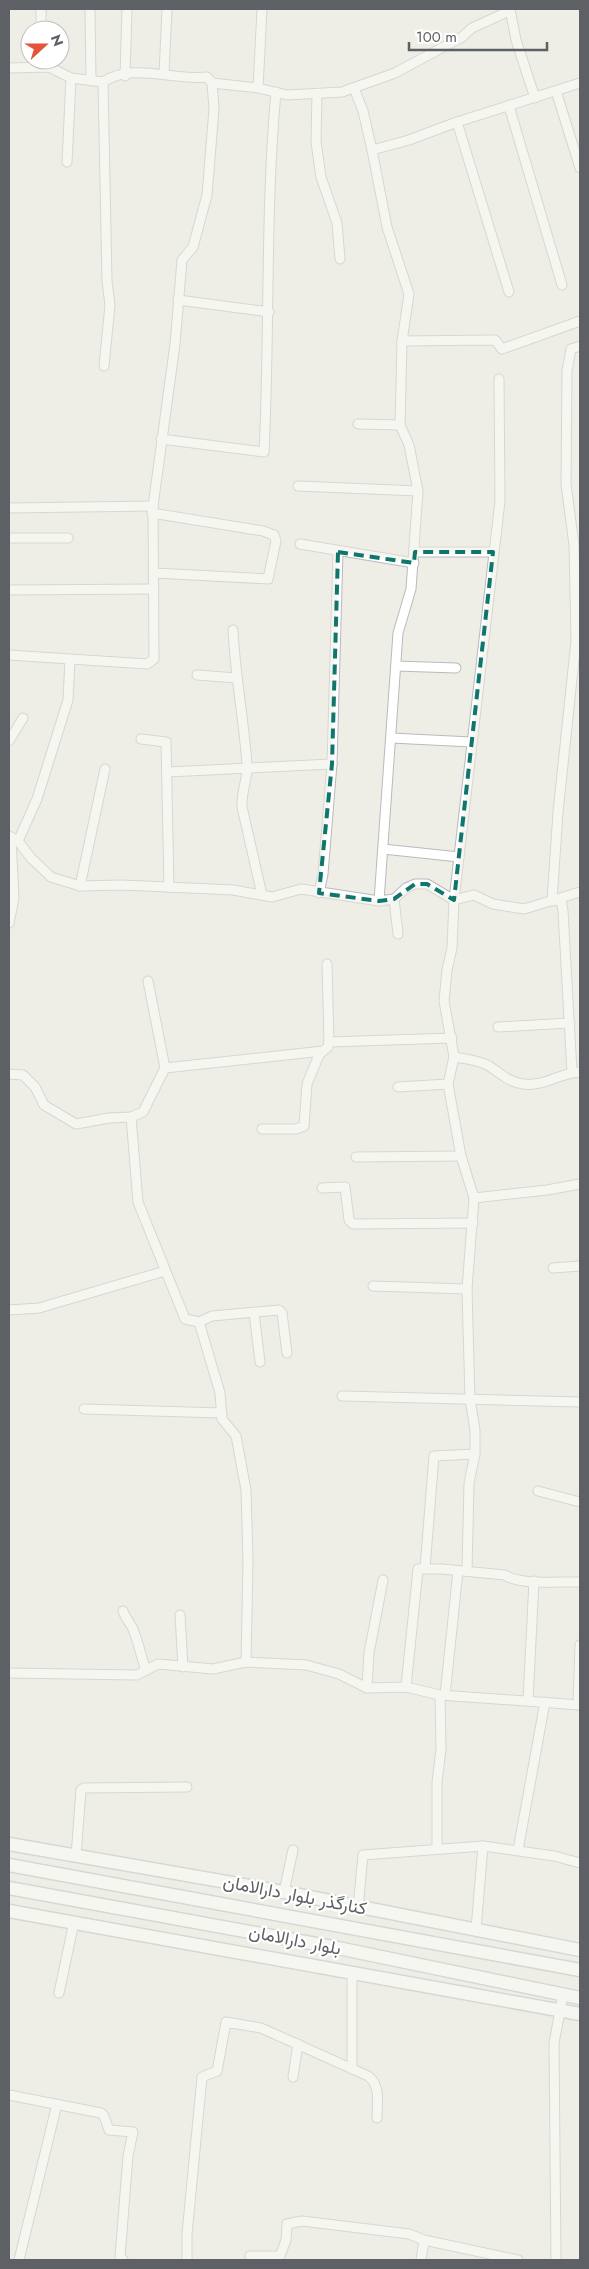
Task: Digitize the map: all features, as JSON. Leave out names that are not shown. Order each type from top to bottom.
[{"type":"street","points":[[90,9],[91,81]]},
{"type":"street","points":[[125,76],[127,9]]},
{"type":"street","points":[[164,74],[167,9]]},
{"type":"street","points":[[258,88],[262,9]]},
{"type":"street","points":[[58,70],[71,78],[103,82],[114,75],[125,76],[144,73],[195,78],[206,77],[212,83],[258,88],[287,94],[342,92],[395,73],[462,38],[472,28],[510,10],[535,98]]},
{"type":"street","points":[[67,162],[71,78]]},
{"type":"street","points":[[103,82],[107,281],[110,305],[104,366]]},
{"type":"street","points":[[9,655],[70,660],[152,663],[154,650],[154,573],[152,509],[175,344],[182,260],[193,247],[208,195],[214,109],[212,83]]},
{"type":"street","points":[[372,150],[409,140],[457,122],[580,83]]},
{"type":"street","points":[[354,88],[363,111],[387,228],[409,294],[402,341],[400,425],[409,445],[418,491],[411,589],[398,633],[379,901]]},
{"type":"street","points":[[556,91],[580,168]]},
{"type":"street","points":[[161,439],[264,452],[269,312],[267,262],[270,156],[276,92]]},
{"type":"street","points":[[318,94],[316,142],[322,177],[337,223],[340,259]]},
{"type":"street","points":[[509,106],[562,285]]},
{"type":"street","points":[[457,122],[509,292]]},
{"type":"street","points":[[178,300],[269,312]]},
{"type":"street","points":[[402,341],[494,340],[502,349],[580,321]]},
{"type":"street","points":[[552,901],[558,812],[576,642],[574,546],[566,484],[567,371],[571,349],[580,346]]},
{"type":"street","points":[[437,1848],[437,1782],[442,1749],[442,1695],[462,1571],[469,1483],[475,1454],[476,1430],[470,1399],[467,1289],[474,1198],[461,1156],[448,1084],[454,1057],[444,1001],[447,970],[452,948],[454,900],[500,501],[498,379]]},
{"type":"street","points":[[358,424],[400,425]]},
{"type":"street","points":[[298,486],[418,491]]},
{"type":"street","points":[[9,508],[152,509],[263,531],[274,535],[276,541],[268,579],[154,573]]},
{"type":"street","points":[[9,538],[68,538]]},
{"type":"street","points":[[300,544],[338,552],[414,563]]},
{"type":"street","points":[[319,893],[323,874],[332,764],[338,552]]},
{"type":"street","points":[[415,552],[493,552]]},
{"type":"street","points":[[9,590],[154,589]]},
{"type":"street","points":[[233,630],[236,678],[247,768],[241,794],[242,807],[262,895]]},
{"type":"street","points":[[9,923],[14,898],[10,879],[13,838],[37,798],[68,700],[70,660]]},
{"type":"street","points":[[396,666],[456,668]]},
{"type":"street","points":[[197,675],[236,678]]},
{"type":"street","points":[[9,741],[23,718]]},
{"type":"street","points":[[391,738],[471,742]]},
{"type":"street","points":[[141,739],[166,742],[169,887]]},
{"type":"street","points":[[166,772],[332,764]]},
{"type":"street","points":[[80,886],[105,769]]},
{"type":"street","points":[[13,838],[51,877],[80,886],[233,890],[272,897],[301,889],[379,901],[394,899],[406,888],[416,884],[427,884],[454,900],[474,895],[493,904],[524,909],[580,892]]},
{"type":"street","points":[[383,849],[459,857]]},
{"type":"street","points":[[394,899],[398,934]]},
{"type":"street","points":[[454,1057],[487,1065],[504,1077],[522,1084],[542,1085],[576,1072],[570,1024],[563,911],[561,900],[552,901]]},
{"type":"street","points":[[262,1129],[296,1129],[304,1126],[307,1084],[318,1055],[328,1047],[329,1042],[327,964]]},
{"type":"street","points":[[9,1074],[23,1075],[35,1088],[44,1105],[76,1124],[109,1118],[131,1117],[143,1112],[165,1068],[148,980]]},
{"type":"street","points":[[498,1028],[570,1024]]},
{"type":"street","points":[[329,1042],[452,1038]]},
{"type":"street","points":[[165,1068],[323,1051]]},
{"type":"street","points":[[398,1087],[448,1084]]},
{"type":"street","points":[[131,1117],[138,1202],[185,1319],[199,1322],[212,1316],[280,1311],[287,1352]]},
{"type":"street","points":[[356,1157],[461,1156]]},
{"type":"street","points":[[474,1198],[580,1184]]},
{"type":"street","points":[[322,1188],[345,1187],[349,1220],[353,1224],[473,1223]]},
{"type":"street","points":[[553,1268],[580,1266]]},
{"type":"street","points":[[9,1310],[39,1308],[165,1271]]},
{"type":"street","points":[[373,1286],[467,1289]]},
{"type":"street","points":[[254,1313],[260,1362]]},
{"type":"street","points":[[199,1322],[220,1393],[222,1419],[236,1436],[246,1490],[248,1561],[246,1662]]},
{"type":"street","points":[[342,1396],[580,1402]]},
{"type":"street","points":[[84,1409],[222,1413]]},
{"type":"street","points":[[426,1568],[434,1456],[475,1454]]},
{"type":"street","points":[[538,1491],[580,1502]]},
{"type":"street","points":[[406,1687],[418,1569],[426,1568],[505,1575],[510,1578],[534,1581],[580,1582]]},
{"type":"street","points":[[367,1688],[368,1653],[383,1580]]},
{"type":"street","points":[[528,1700],[534,1581]]},
{"type":"street","points":[[123,1611],[127,1623],[134,1630],[138,1651],[146,1670]]},
{"type":"street","points":[[180,1615],[183,1666]]},
{"type":"street","points":[[9,1673],[136,1675],[158,1664],[213,1669],[246,1662],[306,1664],[339,1674],[367,1688],[406,1687],[442,1695],[579,1705],[580,1645]]},
{"type":"street","points":[[518,1850],[545,1702]]},
{"type":"street","points":[[76,1856],[81,1790],[84,1788],[187,1787]]},
{"type":"street","name":"کنارگذر بلوار دارالامان","points":[[9,1844],[284,1892],[358,1908],[476,1928],[580,1950]]},
{"type":"street","points":[[476,1928],[483,1846]]},
{"type":"street","points":[[358,1908],[363,1855],[483,1846],[518,1850],[580,1863]]},
{"type":"street","points":[[284,1892],[293,1850]]},
{"type":"street","name":"بلوار دارالامان","points":[[9,1865],[580,1970]]},
{"type":"street","name":"بلوار دارالامان","points":[[9,1888],[338,1948],[580,1998]]},
{"type":"street","points":[[9,1911],[580,2014]]},
{"type":"street","points":[[59,1993],[74,1922]]},
{"type":"street","points":[[352,1972],[352,2069]]},
{"type":"street","points":[[556,2260],[554,2043],[563,1995]]},
{"type":"street","points":[[187,2260],[187,2234],[202,2077],[217,2071],[226,2022],[261,2028],[374,2080],[377,2087],[377,2118]]},
{"type":"street","points":[[293,2077],[298,2044]]},
{"type":"street","points":[[9,2095],[103,2113],[109,2130],[131,2131],[134,2134],[128,2156],[120,2258],[123,2260]]},
{"type":"street","points":[[19,2260],[57,2104]]},
{"type":"street","points":[[250,2256],[280,2256],[286,2240],[288,2224],[302,2221],[408,2234],[424,2240],[518,2260]]},
{"type":"street","points":[[421,2260],[424,2240]]},
{"type":"highlighted area","points":[[338,552],[414,563],[415,552],[493,552],[454,900],[427,884],[415,884],[394,899],[379,901],[319,893],[332,764]]}]
